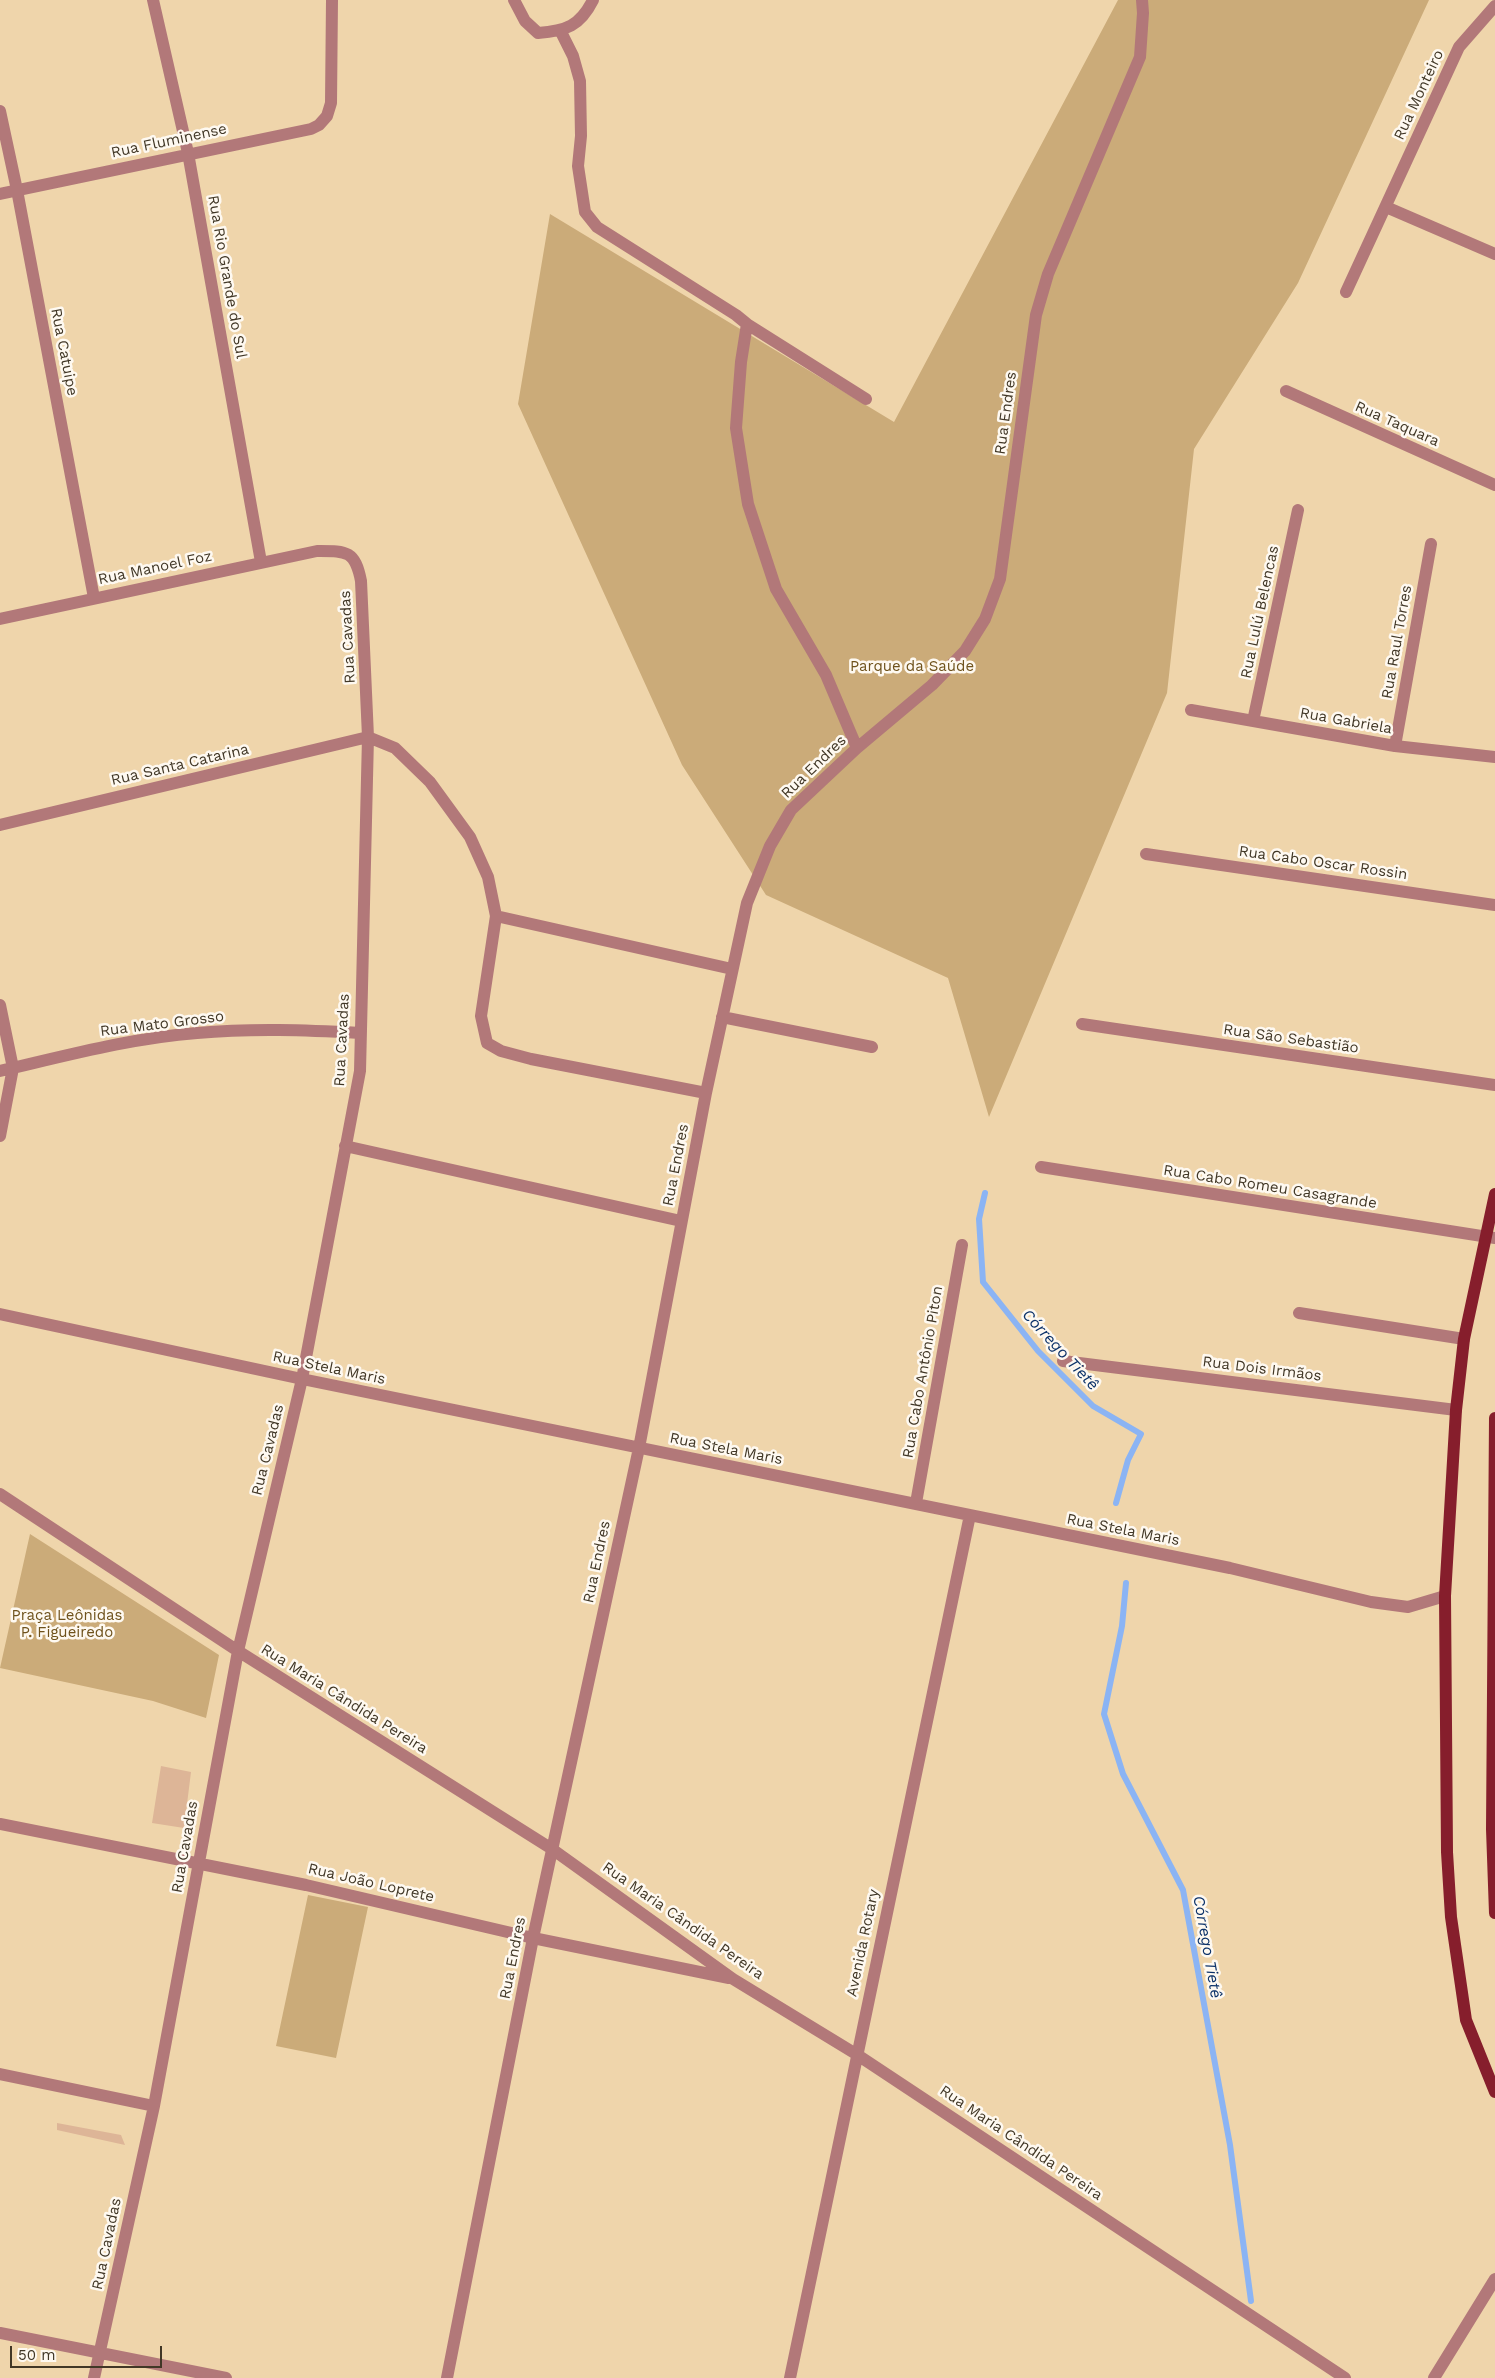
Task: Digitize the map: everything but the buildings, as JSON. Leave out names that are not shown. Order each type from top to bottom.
[{"type":"main road","points":[[1495,1194],[1490,1237],[1464,1339],[1456,1410],[1445,1596],[1447,1834],[1451,1917],[1466,2020],[1495,2092]]},
{"type":"main road","points":[[1495,1418],[1493,1829],[1495,1914]]},
{"type":"street","name":"Rua Rio Grande do Sul","points":[[153,0],[188,153],[261,562]]},
{"type":"street","name":"Rua Fluminense","points":[[0,194],[188,153],[311,129],[327,116],[331,103],[332,0]]},
{"type":"street","points":[[514,0],[525,21],[538,33],[561,32],[573,26],[593,0]]},
{"type":"street","name":"Rua Endres","points":[[447,2378],[533,1938],[639,1448],[706,1093],[747,903],[770,846],[791,810],[857,748],[932,685],[965,651],[985,619],[1000,579],[1036,315],[1048,274],[1140,57],[1142,0]]},
{"type":"street","name":"Rua Monteiro","points":[[1346,292],[1459,48],[1495,6]]},
{"type":"street","points":[[561,32],[573,56],[580,82],[581,136],[578,166],[585,212],[596,227],[866,399]]},
{"type":"street","name":"Rua Catuipe","points":[[0,111],[17,190],[94,598]]},
{"type":"street","points":[[1386,207],[1495,254]]},
{"type":"street","points":[[747,324],[741,362],[736,428],[748,504],[776,589],[826,674],[857,748]]},
{"type":"street","name":"Rua Taquara","points":[[1286,391],[1495,485]]},
{"type":"street","name":"Rua Lulú Belencas","points":[[1253,721],[1298,510]]},
{"type":"street","name":"Rua Raul Torres","points":[[1395,746],[1431,544]]},
{"type":"street","name":"Rua Manoel Foz","points":[[0,619],[317,551]]},
{"type":"street","name":"Rua Cavadas","points":[[94,2378],[154,2106],[238,1651],[302,1379],[360,1071],[368,737],[363,602],[358,566],[352,556],[342,551],[317,551]]},
{"type":"street","name":"Rua Gabriela","points":[[1191,710],[1395,746],[1495,757]]},
{"type":"street","points":[[368,737],[395,748],[430,782],[470,837],[488,877],[496,916],[481,1016],[487,1043],[501,1051],[531,1059],[706,1093]]},
{"type":"street","name":"Rua Santa Catarina","points":[[0,825],[368,737]]},
{"type":"street","name":"Rua Cabo Oscar Rossin","points":[[1146,854],[1495,905]]},
{"type":"street","points":[[496,916],[732,969]]},
{"type":"street","points":[[0,1006],[13,1068],[0,1136]]},
{"type":"street","points":[[722,1017],[872,1047]]},
{"type":"street","name":"Rua São Sebastião","points":[[1082,1024],[1495,1086]]},
{"type":"street","name":"Rua Mato Grosso","points":[[0,1071],[81,1051],[196,1033],[293,1029],[360,1033]]},
{"type":"street","points":[[345,1146],[681,1221]]},
{"type":"street","name":"Rua Cabo Romeu Casagrande","points":[[1041,1167],[1490,1237]]},
{"type":"street","name":"Rua Cabo Antônio Piton","points":[[916,1504],[962,1246]]},
{"type":"street","points":[[1299,1313],[1464,1339]]},
{"type":"street","name":"Rua Stela Maris","points":[[0,1314],[302,1379],[1230,1568],[1371,1602],[1408,1607],[1445,1596]]},
{"type":"street","name":"Rua Dois Irmãos","points":[[1063,1361],[1456,1410]]},
{"type":"street","name":"Rua Maria Cândida Pereira","points":[[0,1494],[238,1651],[552,1849],[733,1979],[856,2054],[1345,2378]]},
{"type":"street","name":"Avenida Rotary","points":[[790,2378],[856,2054],[970,1515]]},
{"type":"street","name":"Rua João Loprete","points":[[0,1824],[306,1885],[533,1938],[733,1979]]},
{"type":"street","points":[[0,2074],[154,2106]]},
{"type":"street","points":[[1434,2378],[1495,2279]]},
{"type":"street","points":[[0,2333],[226,2378]]},
{"type":"green space","name":"Parque da Saúde","points":[[1118,0],[1429,0],[1298,283],[1194,449],[1167,693],[989,1117],[948,978],[766,895],[682,765],[518,404],[550,214],[894,422]]},
{"type":"green space","name":"Praça Leônidas P. Figueiredo","points":[[30,1534],[219,1655],[206,1718],[153,1701],[0,1668]]},
{"type":"green space","points":[[308,1895],[368,1907],[336,2058],[276,2046]]},
{"type":"waterway","name":"Córrego Tietê","points":[[985,1193],[979,1219],[983,1282],[1038,1351],[1093,1406],[1141,1434],[1128,1460],[1116,1503]]},
{"type":"waterway","name":"Córrego Tietê","points":[[1126,1583],[1122,1626],[1104,1714],[1123,1774],[1183,1890],[1230,2145],[1251,2301]]}]
